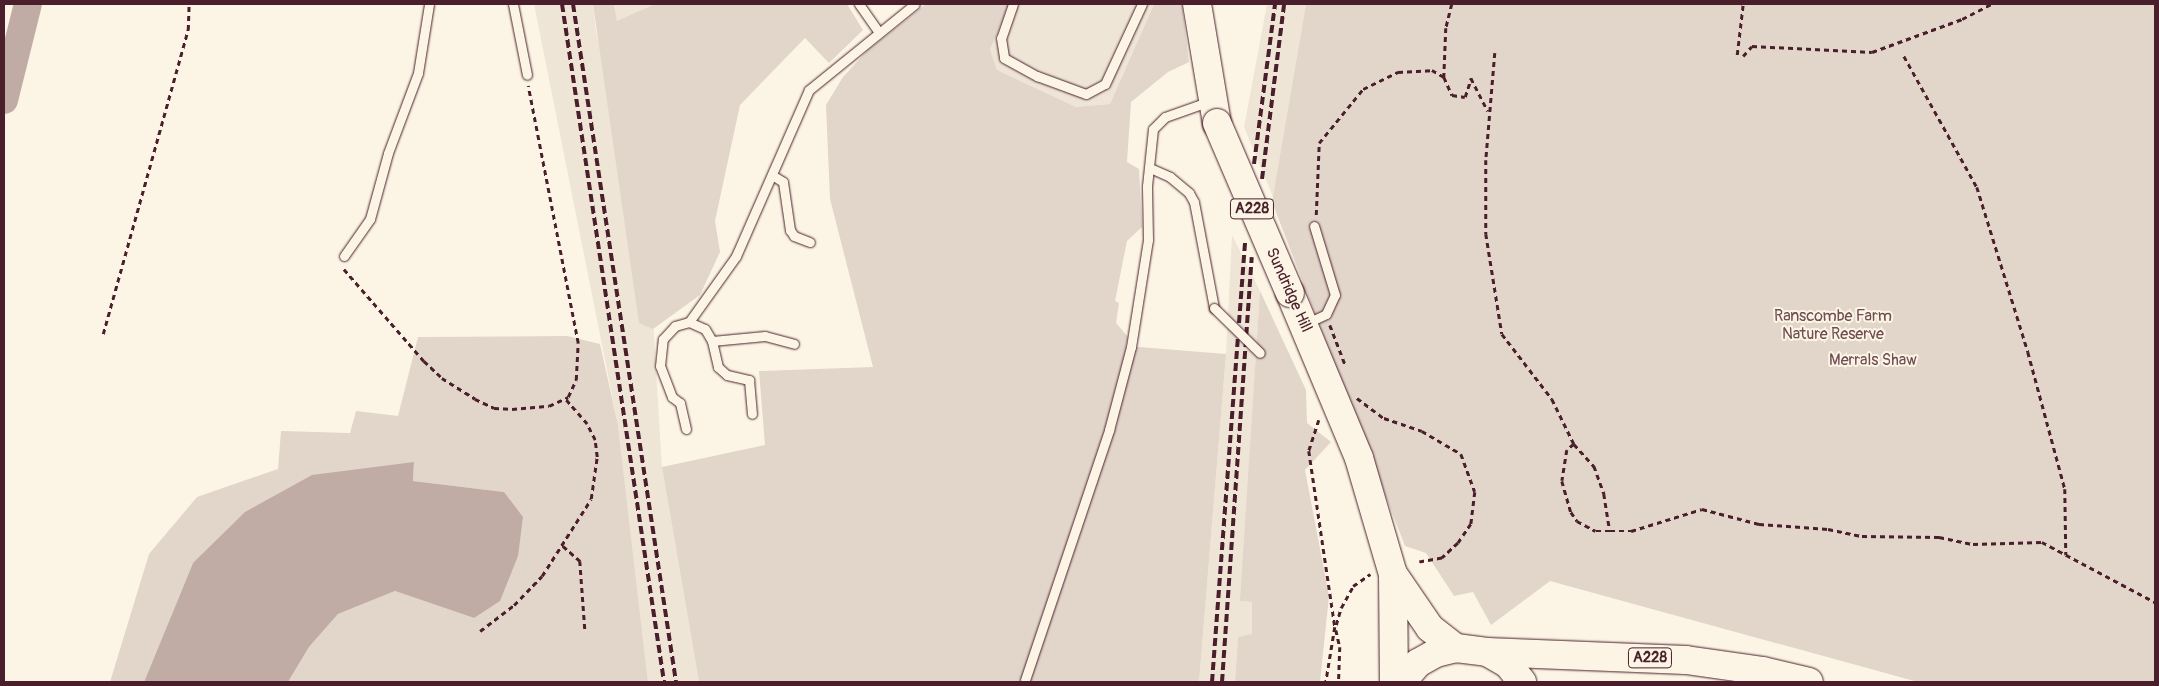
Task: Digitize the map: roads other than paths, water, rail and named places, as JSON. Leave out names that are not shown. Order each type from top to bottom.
[{"type":"highway","name":"Sundridge Hill","points":[[1197,4],[1214,112],[1290,293],[1316,319],[1334,404],[1359,458],[1381,574],[1394,682]]},
{"type":"highway","name":"Sundridge Hill","points":[[1381,574],[1430,628],[1456,648]]},
{"type":"highway","points":[[1402,682],[1418,663],[1436,653],[1456,648],[1487,652],[1508,664],[1522,682]]},
{"type":"highway","name":"A228","points":[[1487,652],[1686,660],[1763,671],[1809,682]]},
{"type":"lane","points":[[344,256],[370,219],[388,153],[418,73],[429,4]]},
{"type":"lane","points":[[513,4],[527,76]]},
{"type":"lane","points":[[859,4],[878,32]]},
{"type":"lane","points":[[686,429],[680,403],[665,383],[660,349],[669,331],[689,322],[736,256],[809,90],[878,32],[915,4]]},
{"type":"lane","points":[[1014,4],[1000,38],[1004,58],[1037,76],[1086,94],[1105,84],[1142,4]]},
{"type":"lane","points":[[1025,680],[1122,384],[1147,249],[1152,135],[1156,124],[1180,109],[1214,112]]},
{"type":"lane","points":[[1150,168],[1170,177],[1185,189],[1194,202],[1214,308],[1260,353]]},
{"type":"lane","points":[[772,175],[783,182],[790,230],[794,236],[810,242]]},
{"type":"lane","points":[[1314,226],[1335,295],[1316,319]]},
{"type":"lane","points":[[689,322],[705,330],[712,341],[718,367],[726,375],[749,380],[752,414]]},
{"type":"lane","points":[[712,341],[765,336],[794,344]]},
{"type":"waterway","points":[[4,100],[28,4]]},
{"type":"railway","points":[[562,4],[664,682]]},
{"type":"railway","points":[[573,4],[676,682]]},
{"type":"railway","points":[[1254,164],[1275,4]]},
{"type":"railway","points":[[1262,179],[1284,4]]},
{"type":"railway","points":[[1212,682],[1245,240]]},
{"type":"railway","points":[[1222,682],[1252,257]]},
{"type":"park label","name":"Ranscombe Farm Nature Reserve","points":[[1833,325]]},
{"type":"park label","name":"Merrals Shaw","points":[[1873,360]]}]
